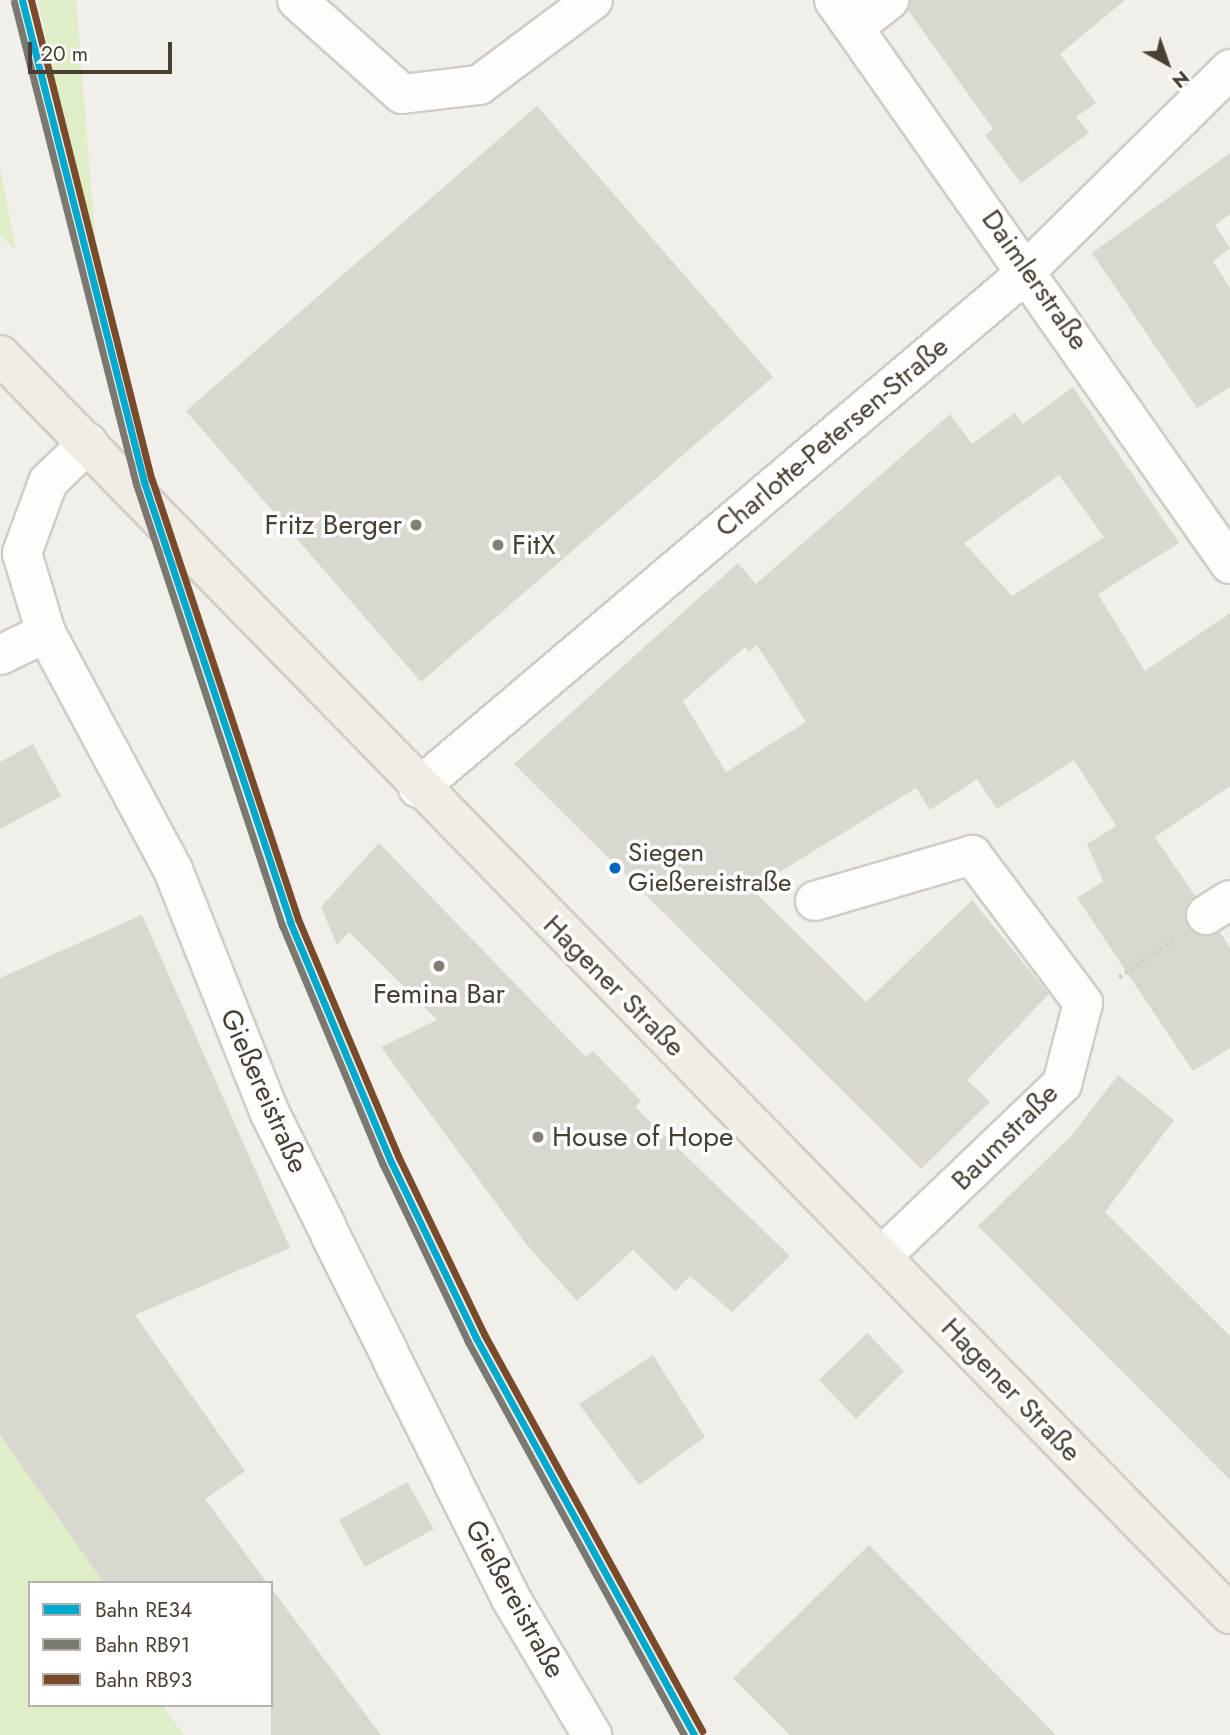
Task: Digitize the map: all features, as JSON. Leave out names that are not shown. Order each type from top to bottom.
[{"type":"main road","name":"Hagener Straße","points":[[0,355],[88,443],[418,788],[1230,1614]]},
{"type":"street","points":[[297,0],[402,94],[480,85],[593,0]]},
{"type":"street","points":[[845,12],[889,0]]},
{"type":"street","name":"Daimlerstraße","points":[[845,12],[1028,270],[1230,564]]},
{"type":"street","name":"Charlotte-Petersen-Straße","points":[[418,788],[1028,270],[1229,75]]},
{"type":"street","name":"Gießereistraße","points":[[88,443],[48,482],[22,553],[46,633],[173,870],[269,1111],[510,1597],[592,1735]]},
{"type":"street","points":[[0,655],[46,633]]},
{"type":"street","points":[[815,901],[972,855],[1083,1003]]},
{"type":"street","name":"Baumstraße","points":[[881,1257],[1062,1084],[1083,1003]]},
{"type":"path","points":[[1083,1003],[1218,907]]},
{"type":"green space","points":[[38,0],[76,0],[100,296]]},
{"type":"green space","points":[[0,167],[16,250],[0,235]]},
{"type":"green space","points":[[0,1436],[104,1581],[28,1581],[28,1707],[163,1707],[184,1735],[0,1735]]},
{"type":"building","points":[[910,0],[1125,0],[1060,54],[1096,103],[1076,117],[1089,133],[1021,183],[985,135],[993,129],[908,10]]},
{"type":"building","points":[[537,106],[773,377],[421,682],[186,411]]},
{"type":"building","points":[[1230,153],[1230,214],[1215,225],[1230,248],[1213,261],[1230,288],[1230,387],[1197,408],[1092,253]]},
{"type":"building","points":[[1073,387],[1179,543],[1098,594],[1145,671],[1230,613],[1230,786],[1155,837],[1195,896],[1186,905],[1188,927],[1206,937],[1220,932],[1230,948],[1230,1048],[1193,1071],[1077,898],[1103,881],[1087,844],[1116,826],[1074,760],[997,809],[977,779],[930,810],[916,788],[752,889],[866,1002],[972,900],[1049,994],[967,1080],[990,1102],[921,1169],[514,764],[738,563],[756,584],[950,414],[972,444],[1015,413],[1023,424]],"holes":[[[1059,475],[1104,537],[1012,596],[964,543]],[[757,645],[806,722],[726,772],[683,701],[745,647],[749,652]]]},
{"type":"building","points":[[33,744],[61,796],[0,829],[0,762]]},
{"type":"building","points":[[379,843],[586,1057],[593,1051],[641,1101],[635,1107],[790,1256],[732,1312],[690,1276],[675,1291],[633,1250],[577,1301],[527,1245],[381,1047],[437,1020],[349,932],[337,945],[321,907]]},
{"type":"building","points":[[142,915],[290,1248],[135,1315],[245,1471],[205,1499],[266,1581],[103,1581],[0,1435],[0,978]]},
{"type":"building","points":[[1118,1075],[1174,1120],[1105,1212],[1230,1336],[1230,1480],[978,1226],[1072,1135]]},
{"type":"building","points":[[867,1333],[904,1371],[856,1419],[819,1380]]},
{"type":"building","points":[[653,1355],[705,1437],[639,1485],[579,1404]]},
{"type":"building","points":[[407,1482],[434,1529],[365,1567],[339,1520]]},
{"type":"building","points":[[869,1545],[1056,1735],[790,1735],[733,1678]]},
{"type":"building","points":[[273,1591],[381,1735],[271,1735],[273,1707]]},
{"type":"rail line","name":"RE34","points":[[22,0],[144,482],[290,922],[391,1162],[476,1338],[694,1735]]},
{"type":"rail line","name":"RB93","points":[[31,0],[152,480],[298,919],[399,1158],[484,1334],[702,1731]]},
{"type":"rail line","name":"RB91","points":[[14,2],[136,484],[282,925],[383,1165],[468,1342],[684,1735]]},
{"type":"place","name":"Fritz Berger","points":[[416,525]]},
{"type":"place","name":"FitX","points":[[498,545]]},
{"type":"place","name":"Siegen Gießereistraße","points":[[615,868]]},
{"type":"place","name":"Femina Bar","points":[[439,966]]},
{"type":"place","name":"House of Hope","points":[[538,1137]]}]
